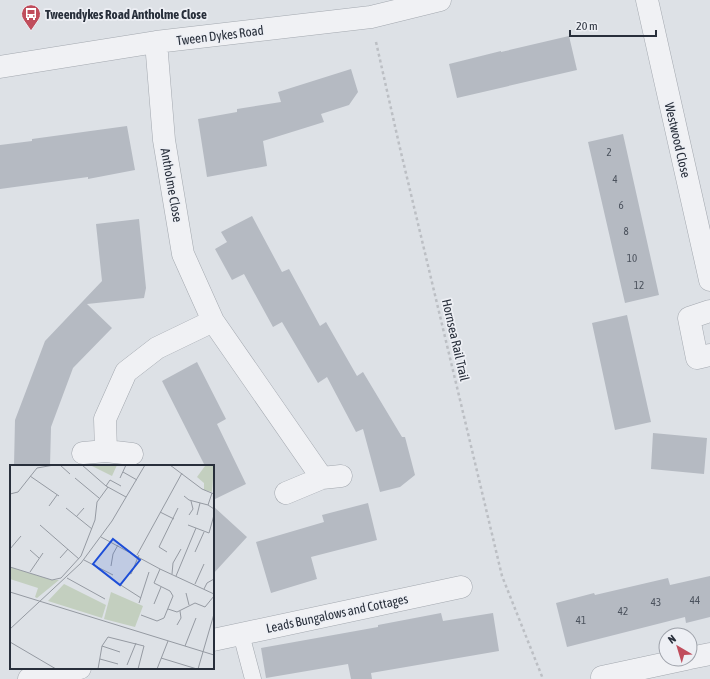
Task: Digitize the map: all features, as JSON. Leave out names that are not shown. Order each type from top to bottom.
[{"type":"street","name":"Tween Dykes Road","points":[[0,67],[156,42],[371,17],[440,0]]},
{"type":"street","name":"Westwood Close","points":[[647,0],[710,280]]},
{"type":"street","name":"Antholme Close","points":[[156,42],[164,140],[184,254],[213,321],[332,477],[286,493]]},
{"type":"street","points":[[710,311],[690,318],[697,358],[710,355]]},
{"type":"street","points":[[106,451],[106,419],[126,372],[157,348],[213,321]]},
{"type":"street","points":[[83,453],[106,451],[132,454]]},
{"type":"street","name":"Leads Bungalows and Cottages","points":[[214,640],[461,587]]},
{"type":"street","points":[[698,656],[710,654]]},
{"type":"street","points":[[602,677],[658,665]]},
{"type":"street","points":[[29,679],[54,677],[77,669]]},
{"type":"lane","points":[[241,634],[253,679]]},
{"type":"path","name":"Hornsea Rail Trail","points":[[371,17],[400,152],[502,576],[543,679]]},
{"type":"building","points":[[569,36],[577,70],[457,98],[449,64]]},
{"type":"building","points":[[351,69],[358,92],[349,105],[321,114],[324,122],[263,141],[267,166],[207,177],[198,119],[237,112],[237,109],[281,102],[278,92]]},
{"type":"building","points":[[127,126],[135,170],[88,179],[88,177],[0,189],[0,145]]},
{"type":"building","points":[[623,134],[659,295],[625,303],[588,142]]},
{"type":"building","points":[[252,216],[282,272],[289,269],[320,326],[326,322],[357,376],[363,372],[402,437],[405,437],[415,475],[400,487],[380,492],[363,429],[356,432],[327,377],[318,383],[282,322],[273,327],[244,274],[232,280],[215,249],[227,242],[221,232]]},
{"type":"building","points":[[139,219],[146,288],[144,298],[87,304],[112,328],[73,368],[51,427],[50,465],[14,465],[15,420],[45,341],[102,281],[96,224]]},
{"type":"building","points":[[627,315],[651,422],[615,430],[592,323]]},
{"type":"building","points":[[197,362],[226,419],[217,424],[246,484],[214,500],[214,465],[204,465],[162,381]]},
{"type":"building","points":[[653,433],[707,438],[704,474],[651,469]]},
{"type":"building","points":[[368,503],[377,540],[311,557],[317,579],[271,593],[256,542],[324,522],[322,515]]},
{"type":"building","points":[[214,507],[247,537],[214,573]]},
{"type":"building","points":[[710,576],[710,617],[686,623],[685,617],[567,647],[556,603],[594,593],[595,595],[668,578],[670,585]]},
{"type":"building","points":[[441,613],[443,621],[493,613],[499,651],[371,673],[372,679],[351,679],[348,664],[266,678],[261,648],[378,627],[378,625]]},
{"type":"place","name":"Tweendykes Road Antholme Close","points":[[31,31]]}]
